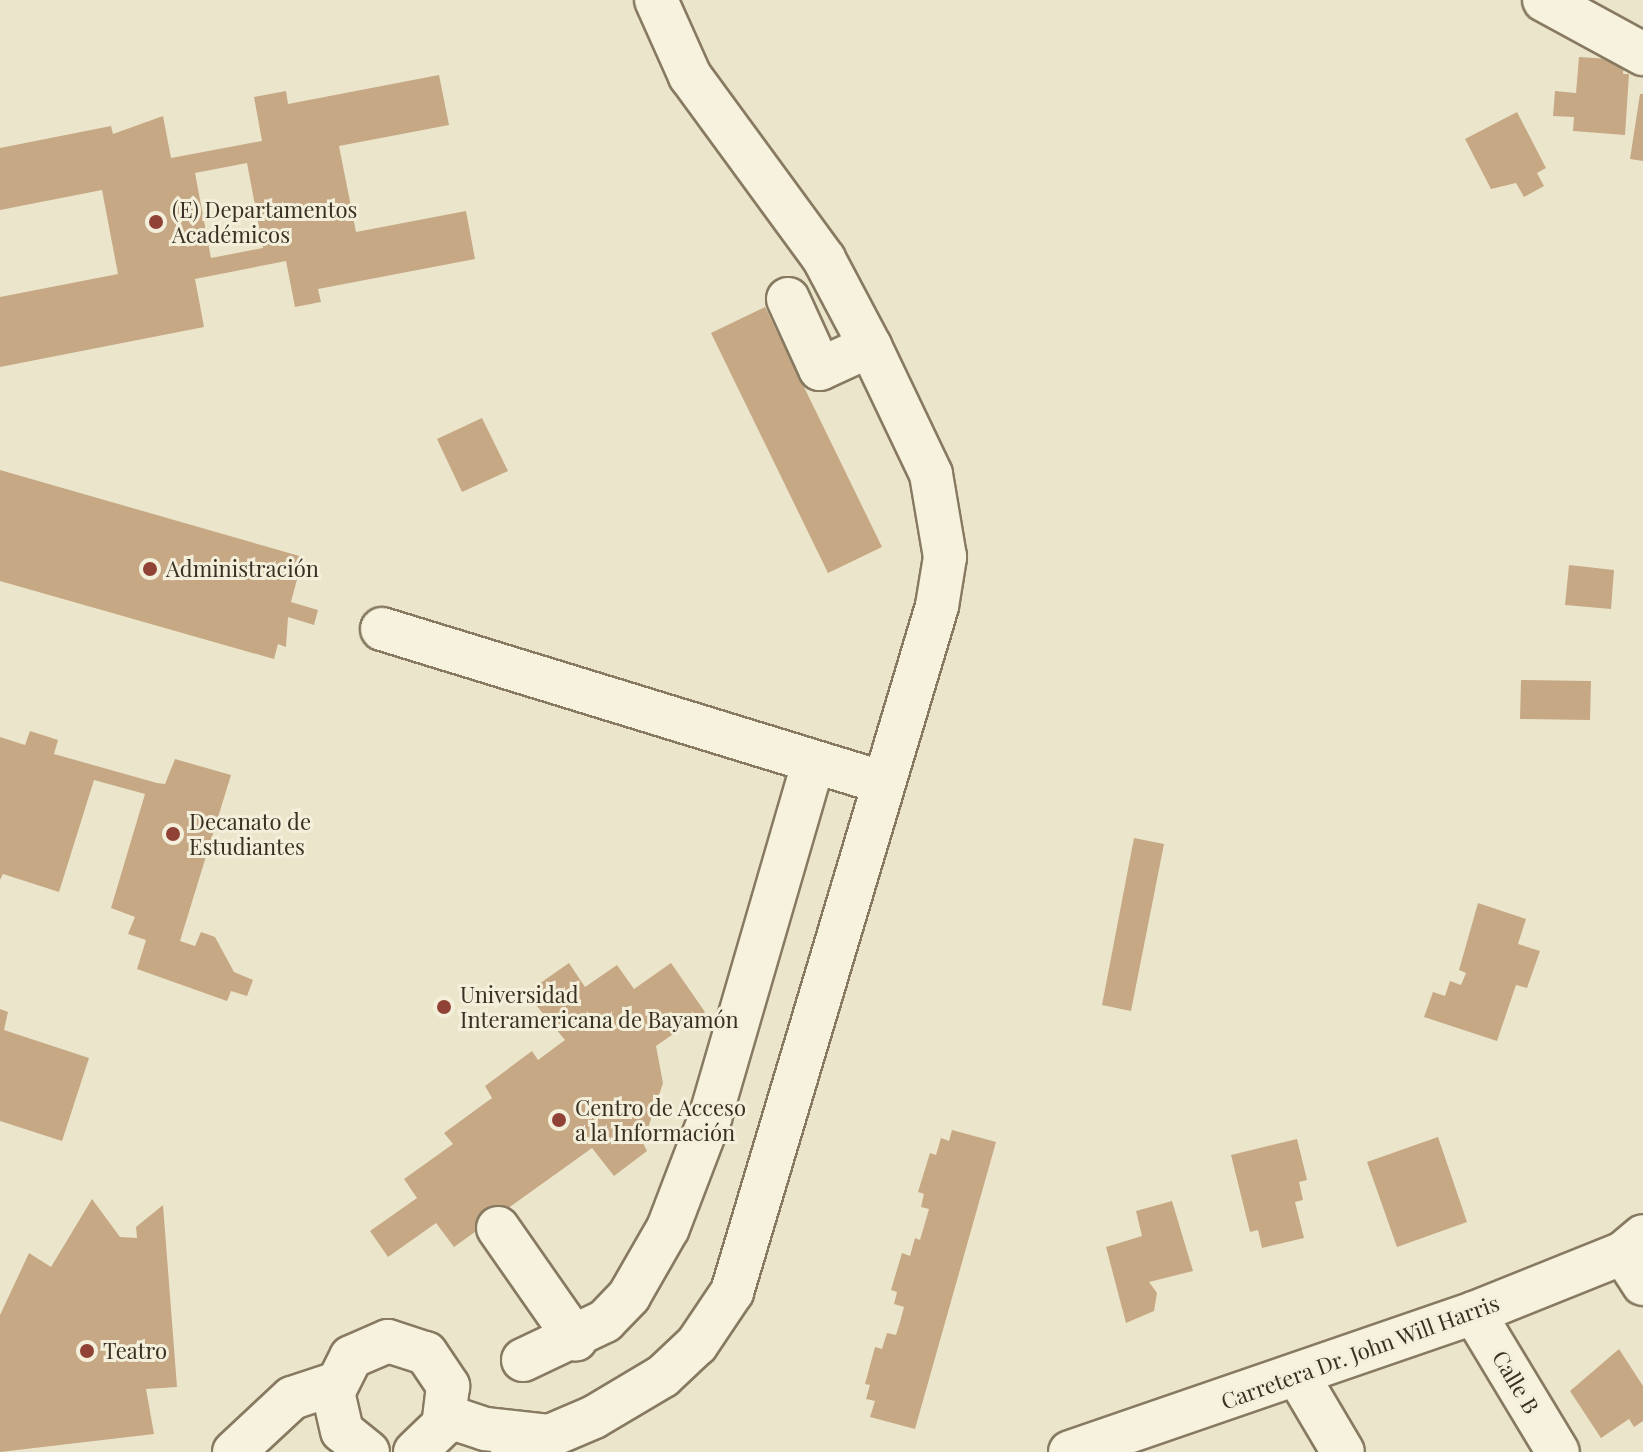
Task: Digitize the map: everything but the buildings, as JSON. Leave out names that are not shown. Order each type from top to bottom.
[{"type":"street","points":[[512,1452],[550,1436],[663,1376],[697,1344],[732,1292],[937,606],[946,541],[931,474],[870,346],[824,259],[690,76],[656,0]]},
{"type":"street","points":[[1544,0],[1643,54]]},
{"type":"street","points":[[788,299],[820,369],[870,346]]},
{"type":"street","points":[[382,629],[884,783]]},
{"type":"street","points":[[523,1360],[576,1340],[629,1296],[684,1190],[813,763]]},
{"type":"street","points":[[498,1228],[576,1340]]},
{"type":"street","name":"Carretera Dr. John Will Harris","points":[[1070,1452],[1298,1376],[1636,1257]]},
{"type":"street","name":"Calle B","points":[[1474,1313],[1558,1452]]},
{"type":"street","points":[[368,1452],[342,1431],[334,1413],[337,1383],[351,1357],[368,1346],[408,1344],[440,1367],[448,1386],[446,1416],[431,1442],[415,1452]]},
{"type":"street","points":[[1298,1376],[1343,1452]]},
{"type":"street","points":[[234,1452],[292,1398],[337,1383]]},
{"type":"street","points":[[446,1416],[485,1429],[550,1436]]},
{"type":"place","name":"(E) Departamentos Académicos","points":[[156,222]]},
{"type":"place","name":"Administración","points":[[150,569]]},
{"type":"place","name":"Decanato de Estudiantes","points":[[173,834]]},
{"type":"place","name":"Universidad Interamericana de Bayamón","points":[[444,1007]]},
{"type":"place","name":"Centro de Acceso a la Información","points":[[559,1120]]},
{"type":"place","name":"Teatro","points":[[87,1351]]}]
